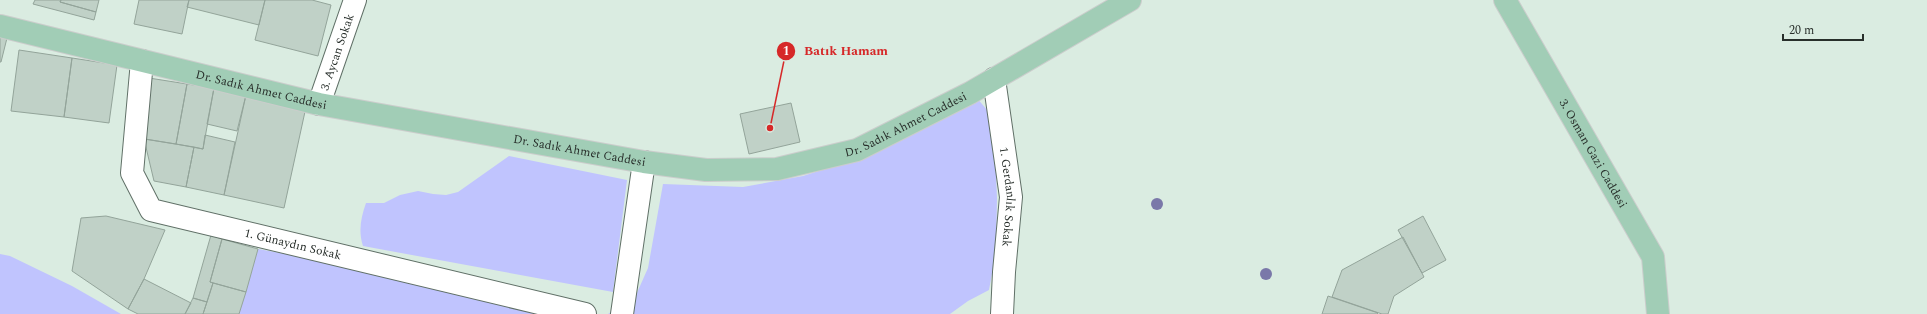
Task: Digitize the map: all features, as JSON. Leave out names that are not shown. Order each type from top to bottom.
[{"type":"main road","name":"Dr. Sadık Ahmet Caddesi","points":[[0,26],[320,104],[644,162],[706,170],[776,168],[857,150],[994,79],[1130,0]]},
{"type":"main road","name":"3. Osman Gazi Caddesi","points":[[1506,0],[1653,257],[1658,314]]},
{"type":"street","name":"3. Aycan Sokak","points":[[320,104],[355,0]]},
{"type":"street","name":"1. Günaydın Sokak","points":[[142,61],[132,173],[151,210],[585,314]]},
{"type":"street","name":"1. Gerdanlık Sokak","points":[[994,79],[1012,197],[1004,272],[1002,314]]},
{"type":"street","points":[[622,314],[644,162]]},
{"type":"shaded area","points":[[976,97],[988,111],[994,128],[997,198],[996,252],[989,290],[968,301],[950,314],[608,314],[636,295],[648,268],[663,184],[743,187],[803,176],[859,158]]},
{"type":"shaded area","points":[[509,156],[627,180],[613,292],[363,246],[361,240],[361,224],[366,203],[384,203],[400,195],[418,191],[446,195],[458,192]]},
{"type":"shaded area","points":[[258,249],[365,268],[559,314],[239,314]]},
{"type":"shaded area","points":[[0,254],[10,256],[72,286],[121,314],[0,314]]},
{"type":"building","points":[[35,0],[61,0],[60,2],[96,12],[94,20],[33,4]]},
{"type":"building","points":[[61,0],[99,0],[96,12],[60,2]]},
{"type":"building","points":[[139,0],[189,0],[182,34],[134,24]]},
{"type":"building","points":[[189,0],[265,0],[259,25],[187,7]]},
{"type":"building","points":[[265,0],[312,0],[331,5],[318,56],[255,40]]},
{"type":"building","points":[[0,32],[8,34],[1,62],[0,62]]},
{"type":"building","points":[[19,50],[72,58],[64,117],[11,111]]},
{"type":"building","points":[[72,58],[117,65],[109,123],[64,117]]},
{"type":"building","points":[[149,78],[187,84],[176,144],[139,138]]},
{"type":"building","points":[[187,84],[214,88],[203,149],[176,144]]},
{"type":"building","points":[[214,88],[246,95],[237,131],[207,124]]},
{"type":"building","points":[[246,95],[306,107],[284,208],[224,195]]},
{"type":"building","points":[[791,103],[800,142],[749,154],[740,114]]},
{"type":"building","points":[[205,135],[235,142],[224,195],[186,187],[194,147],[203,149]]},
{"type":"building","points":[[144,139],[194,147],[186,187],[154,181]]},
{"type":"building","points":[[106,216],[165,230],[144,279],[128,309],[72,271],[81,218]]},
{"type":"building","points":[[1423,216],[1446,260],[1422,273],[1398,230]]},
{"type":"building","points":[[211,235],[222,239],[210,282],[213,283],[207,302],[193,298]]},
{"type":"building","points":[[1403,237],[1424,277],[1394,296],[1388,314],[1382,314],[1332,297],[1342,270]]},
{"type":"building","points":[[222,239],[258,249],[246,292],[210,282]]},
{"type":"building","points":[[144,279],[191,303],[185,314],[138,314],[128,309]]},
{"type":"building","points":[[213,283],[246,292],[239,314],[203,314]]},
{"type":"building","points":[[1328,296],[1378,313],[1322,314]]},
{"type":"building","points":[[193,298],[207,302],[203,314],[185,314]]},
{"type":"place","name":"Batık Hamam","points":[[770,128]]}]
